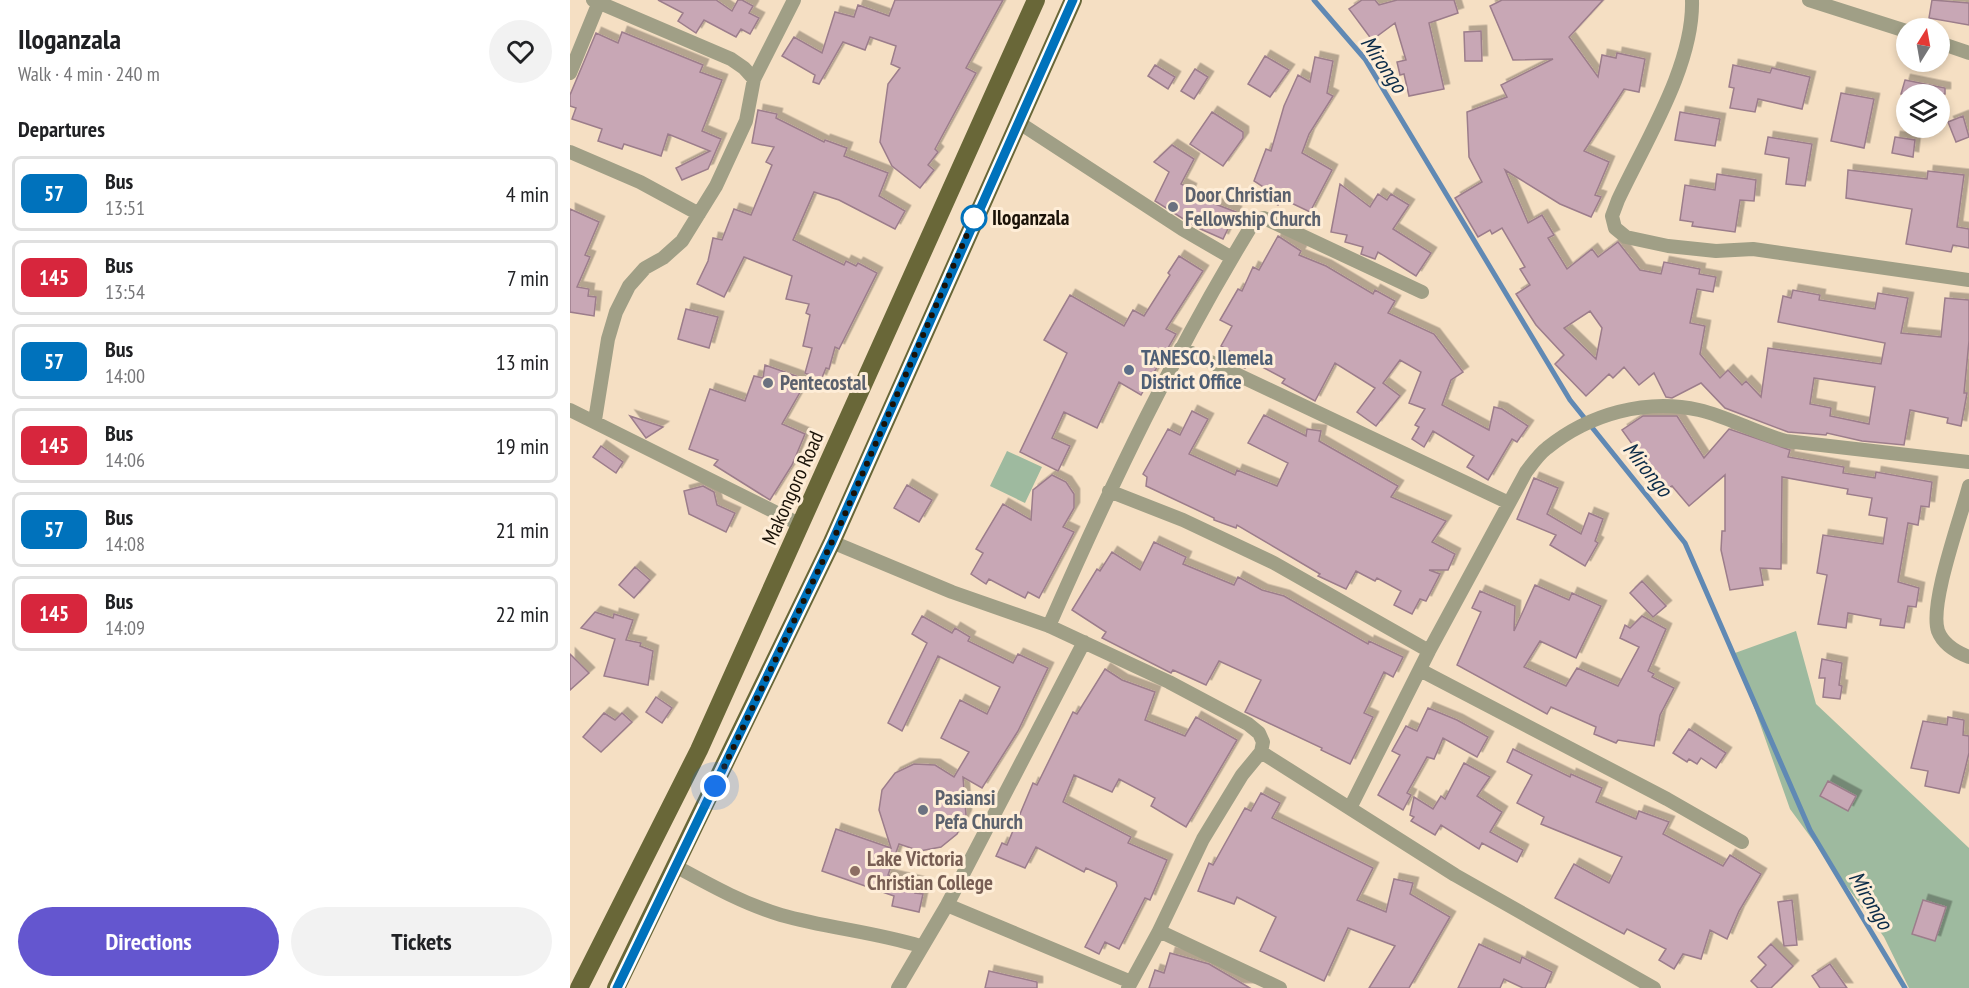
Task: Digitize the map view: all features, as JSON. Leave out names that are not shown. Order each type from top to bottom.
[{"type":"main road","name":"Makongoro Road","points":[[579,988],[699,750],[1036,0]]},
{"type":"main road","points":[[616,988],[832,542],[1073,0]]},
{"type":"street","points":[[594,420],[608,339],[616,312],[629,286],[645,268],[663,258],[682,241],[699,214],[729,160],[746,121],[754,80],[794,0]]},
{"type":"street","points":[[1692,0],[1688,34],[1681,61],[1618,200],[1612,216],[1615,228],[1626,237],[1668,246],[1716,251],[1753,249],[1969,280]]},
{"type":"street","points":[[1809,0],[1896,29]]},
{"type":"street","points":[[570,74],[596,1],[730,59],[744,68],[754,80]]},
{"type":"street","points":[[1950,46],[1969,53]]},
{"type":"street","points":[[1018,122],[1182,229],[1232,258]]},
{"type":"street","points":[[570,152],[640,182],[699,214]]},
{"type":"street","points":[[1049,626],[1108,491],[1181,348],[1255,220],[1264,218],[1422,292]]},
{"type":"street","points":[[1181,348],[1509,503]]},
{"type":"street","points":[[1350,808],[1429,651],[1526,472],[1545,449],[1580,428],[1600,417],[1649,406],[1672,405],[1701,410],[1761,434],[1786,441],[1969,462]]},
{"type":"street","points":[[570,410],[801,525]]},
{"type":"street","points":[[1969,486],[1942,584],[1936,620],[1945,643],[1969,657]]},
{"type":"street","points":[[1108,491],[1183,520],[1274,563],[1429,651]]},
{"type":"street","points":[[832,542],[952,592],[1049,626],[1084,642],[1169,682],[1248,724],[1259,733],[1263,742],[1261,752],[1219,810],[1130,985],[947,905]]},
{"type":"street","points":[[898,988],[920,946],[947,905],[1084,642]]},
{"type":"street","points":[[1420,670],[1666,799],[1742,842]]},
{"type":"street","points":[[1261,752],[1455,875],[1654,988]]},
{"type":"street","points":[[676,867],[725,893],[781,915],[882,934],[920,946]]},
{"type":"street","points":[[1159,931],[1280,988]]},
{"type":"green space","points":[[1007,451],[1042,467],[1025,503],[990,486]]},
{"type":"green space","points":[[1796,631],[1816,704],[1969,848],[1969,988],[1909,988],[1884,937],[1790,809],[1735,653]]},
{"type":"building","points":[[658,0],[716,0],[732,11],[738,0],[742,0],[753,6],[749,13],[759,18],[750,34],[741,29],[736,37],[704,20],[696,33],[678,21],[683,13]]},
{"type":"building","points":[[895,0],[1003,0],[966,68],[976,73],[935,149],[938,152],[928,165],[934,170],[920,188],[892,166],[880,142],[888,84],[900,68],[891,64],[896,46],[870,37],[865,50],[843,42],[819,84],[813,82],[815,75],[782,56],[794,37],[822,53],[835,12],[854,17],[858,5],[889,16]]},
{"type":"building","points":[[1362,0],[1375,0],[1379,5],[1397,0],[1454,0],[1458,13],[1429,23],[1444,89],[1409,96],[1404,74],[1400,75],[1397,62],[1406,60],[1395,23],[1372,40],[1349,9]]},
{"type":"building","points":[[1502,0],[1603,0],[1569,37],[1598,77],[1602,55],[1616,58],[1617,53],[1645,59],[1639,92],[1624,89],[1584,151],[1609,162],[1595,195],[1601,197],[1591,217],[1560,204],[1505,170],[1528,223],[1542,215],[1554,235],[1548,238],[1567,269],[1592,249],[1598,257],[1618,242],[1640,270],[1661,274],[1664,262],[1700,269],[1699,274],[1716,277],[1713,292],[1697,289],[1690,323],[1705,326],[1700,354],[1720,378],[1728,370],[1742,385],[1746,381],[1761,397],[1768,348],[1881,364],[1885,343],[1778,322],[1783,296],[1791,298],[1793,290],[1820,295],[1819,300],[1875,309],[1878,293],[1908,298],[1901,333],[1941,337],[1945,298],[1969,300],[1969,341],[1964,393],[1967,393],[1961,426],[1947,423],[1948,418],[1910,410],[1904,445],[1862,441],[1827,433],[1826,435],[1788,432],[1725,408],[1701,383],[1672,398],[1666,397],[1654,373],[1639,385],[1624,367],[1613,378],[1609,374],[1586,396],[1555,364],[1564,355],[1536,325],[1516,294],[1530,285],[1520,269],[1525,267],[1502,228],[1492,234],[1490,230],[1478,237],[1455,198],[1482,182],[1469,157],[1467,112],[1507,97],[1501,85],[1553,59],[1513,60],[1490,6]],"holes":[[[1590,311],[1602,328],[1596,359],[1564,328]],[[1814,378],[1875,387],[1869,424],[1830,416],[1831,408],[1810,404]]]},
{"type":"building","points":[[1932,0],[1969,3],[1969,25],[1950,22],[1950,18],[1929,18]]},
{"type":"building","points":[[1481,31],[1482,61],[1465,61],[1464,32]]},
{"type":"building","points":[[622,32],[703,65],[700,72],[722,80],[702,131],[721,139],[708,169],[682,180],[676,168],[710,151],[668,134],[661,156],[624,144],[622,149],[598,141],[602,129],[572,119],[576,108],[570,106],[570,95],[596,33],[618,43]]},
{"type":"building","points":[[1265,56],[1289,70],[1270,97],[1248,84]]},
{"type":"building","points":[[1315,57],[1333,61],[1327,93],[1333,96],[1309,134],[1302,153],[1332,170],[1310,212],[1281,198],[1278,205],[1265,199],[1268,190],[1254,181],[1266,149],[1271,151],[1284,106],[1298,75],[1310,82]]},
{"type":"building","points":[[1155,65],[1175,77],[1168,89],[1148,76]]},
{"type":"building","points":[[1733,65],[1770,73],[1772,68],[1810,77],[1802,109],[1758,99],[1755,112],[1730,108],[1734,88],[1729,87]]},
{"type":"building","points":[[1195,69],[1208,77],[1194,99],[1181,91]]},
{"type":"building","points":[[1905,80],[1925,84],[1904,84]]},
{"type":"building","points":[[1841,93],[1874,99],[1864,148],[1831,141]]},
{"type":"building","points":[[758,110],[777,114],[776,118],[824,142],[825,140],[847,148],[844,156],[888,173],[879,196],[905,211],[895,229],[839,200],[814,192],[793,240],[844,265],[846,261],[856,266],[858,263],[877,273],[839,349],[835,347],[829,369],[826,368],[821,380],[805,373],[812,348],[803,346],[810,315],[806,313],[809,304],[786,299],[792,276],[744,257],[724,297],[697,284],[708,261],[713,238],[722,240],[734,209],[751,215],[772,165],[766,162],[774,147],[752,143]]},
{"type":"building","points":[[1212,112],[1243,132],[1243,138],[1223,166],[1190,144]]},
{"type":"building","points":[[1680,112],[1720,119],[1715,146],[1675,140]]},
{"type":"building","points":[[1963,116],[1969,137],[1956,142],[1950,121]]},
{"type":"building","points":[[1768,137],[1812,144],[1805,186],[1786,184],[1789,158],[1765,154]]},
{"type":"building","points":[[1895,137],[1915,140],[1913,157],[1892,153]]},
{"type":"building","points":[[1172,145],[1194,159],[1181,184],[1191,189],[1189,194],[1236,212],[1223,239],[1196,227],[1155,201],[1169,172],[1154,162]]},
{"type":"building","points":[[1848,170],[1927,179],[1928,171],[1964,175],[1957,227],[1969,229],[1969,248],[1953,245],[1951,252],[1906,244],[1912,209],[1846,198]]},
{"type":"building","points":[[1717,174],[1756,180],[1754,201],[1740,200],[1735,232],[1692,226],[1693,222],[1680,220],[1685,185],[1715,190]]},
{"type":"building","points":[[1340,184],[1370,207],[1378,194],[1387,200],[1391,194],[1409,205],[1393,229],[1431,253],[1416,276],[1378,252],[1375,259],[1361,254],[1363,247],[1345,242],[1347,235],[1331,232]]},
{"type":"building","points":[[570,209],[599,222],[585,255],[590,257],[577,287],[589,289],[588,296],[596,297],[594,316],[570,312]]},
{"type":"building","points":[[1278,236],[1301,251],[1299,255],[1326,266],[1373,294],[1375,290],[1395,301],[1388,313],[1434,334],[1463,372],[1451,380],[1442,405],[1489,430],[1494,407],[1502,409],[1528,426],[1517,442],[1512,439],[1488,480],[1467,467],[1474,456],[1433,431],[1424,447],[1412,439],[1419,427],[1415,425],[1425,409],[1409,403],[1421,372],[1400,360],[1383,383],[1400,396],[1376,426],[1357,412],[1375,388],[1335,363],[1315,401],[1282,383],[1285,379],[1249,360],[1245,368],[1229,361],[1234,354],[1221,346],[1232,326],[1220,320],[1238,289],[1242,291],[1253,267],[1259,270]]},
{"type":"building","points":[[1179,256],[1203,271],[1166,329],[1176,334],[1141,395],[1119,382],[1097,428],[1064,412],[1052,438],[1070,446],[1058,471],[1020,452],[1067,353],[1044,340],[1070,295],[1124,326],[1133,310],[1144,316]]},
{"type":"building","points":[[686,309],[718,317],[709,348],[678,339]]},
{"type":"building","points":[[765,365],[807,380],[782,424],[805,434],[792,465],[770,500],[714,465],[718,460],[689,449],[710,389],[745,401],[754,376],[763,378]]},
{"type":"building","points":[[1192,411],[1208,419],[1189,454],[1235,475],[1237,470],[1277,486],[1288,463],[1248,443],[1264,415],[1306,436],[1307,429],[1321,431],[1319,441],[1398,486],[1391,497],[1446,521],[1432,542],[1455,554],[1448,570],[1429,570],[1440,574],[1426,601],[1420,599],[1412,614],[1394,605],[1401,591],[1377,578],[1375,581],[1356,571],[1346,589],[1318,576],[1320,574],[1237,525],[1236,528],[1214,520],[1146,486],[1147,477],[1143,474],[1168,429],[1180,435]]},
{"type":"building","points":[[630,416],[663,427],[646,438]]},
{"type":"building","points":[[1643,416],[1677,416],[1704,458],[1729,429],[1790,450],[1788,457],[1844,467],[1843,473],[1875,478],[1876,472],[1932,482],[1929,507],[1921,506],[1918,525],[1908,523],[1898,582],[1919,588],[1916,607],[1908,606],[1904,628],[1880,625],[1881,619],[1848,613],[1846,628],[1818,624],[1827,575],[1817,573],[1823,535],[1883,544],[1887,518],[1869,515],[1872,498],[1847,494],[1848,489],[1782,477],[1781,569],[1760,568],[1763,585],[1730,590],[1721,550],[1722,531],[1725,531],[1725,475],[1689,506],[1672,486],[1665,490],[1622,430]]},
{"type":"building","points":[[601,446],[623,462],[616,473],[593,457]]},
{"type":"building","points":[[1052,475],[1066,482],[1074,494],[1074,508],[1063,527],[1074,532],[1039,598],[1028,592],[1025,598],[989,579],[986,584],[971,574],[983,553],[976,549],[1003,504],[1031,520],[1033,490]]},
{"type":"building","points":[[1534,478],[1558,488],[1547,514],[1581,534],[1589,513],[1603,519],[1595,541],[1598,543],[1585,566],[1550,545],[1556,535],[1517,519]]},
{"type":"building","points":[[907,485],[932,500],[919,522],[894,508]]},
{"type":"building","points":[[703,486],[714,492],[717,505],[735,513],[726,532],[689,514],[684,491]]},
{"type":"building","points":[[1154,542],[1186,557],[1183,564],[1234,585],[1238,577],[1262,590],[1284,596],[1368,644],[1369,641],[1403,657],[1393,677],[1384,672],[1364,713],[1373,717],[1350,764],[1321,750],[1322,748],[1245,712],[1261,680],[1219,661],[1206,685],[1173,670],[1171,673],[1102,638],[1106,632],[1072,610],[1097,569],[1100,571],[1112,552],[1140,570]]},
{"type":"building","points":[[635,567],[650,580],[634,598],[619,585]]},
{"type":"building","points":[[1642,581],[1666,606],[1653,617],[1630,593]]},
{"type":"building","points":[[1535,585],[1569,600],[1572,593],[1601,606],[1576,658],[1540,641],[1524,667],[1566,686],[1577,668],[1618,686],[1639,647],[1620,638],[1625,625],[1630,628],[1642,616],[1666,629],[1648,671],[1654,674],[1652,677],[1674,688],[1660,715],[1654,746],[1618,740],[1616,743],[1594,734],[1596,727],[1551,707],[1547,714],[1457,665],[1481,612],[1472,608],[1480,591],[1515,606],[1514,631]]},
{"type":"building","points":[[595,612],[613,618],[614,614],[633,620],[626,640],[641,643],[640,646],[653,651],[648,685],[604,676],[615,639],[581,628]]},
{"type":"building","points":[[922,616],[952,633],[955,628],[970,637],[968,641],[1013,663],[1018,654],[1048,668],[1018,731],[982,788],[963,777],[966,815],[957,834],[941,847],[920,851],[899,844],[888,875],[918,882],[915,893],[923,894],[919,912],[892,906],[894,896],[822,871],[836,829],[891,848],[879,810],[882,790],[895,773],[914,764],[935,765],[954,777],[969,752],[941,738],[960,700],[987,714],[1000,687],[938,656],[902,731],[888,723],[927,643],[912,634]]},
{"type":"building","points":[[570,654],[589,673],[570,690]]},
{"type":"building","points":[[1822,659],[1842,663],[1840,699],[1823,697],[1825,678],[1819,678]]},
{"type":"building","points":[[1105,669],[1122,680],[1155,692],[1145,720],[1185,736],[1196,717],[1237,740],[1186,827],[1151,806],[1155,798],[1119,779],[1112,792],[1074,775],[1063,802],[1131,837],[1128,843],[1167,860],[1150,900],[1145,898],[1119,949],[1105,942],[1099,954],[1085,947],[1117,886],[1116,882],[1086,868],[1084,872],[1036,847],[1025,868],[996,856],[1002,843],[1007,845],[1033,783],[1037,785],[1073,712],[1077,714]]},
{"type":"building","points":[[656,697],[672,708],[662,723],[646,712]]},
{"type":"building","points":[[1428,708],[1457,720],[1488,737],[1477,757],[1443,738],[1434,759],[1427,757],[1407,793],[1411,795],[1403,810],[1378,795],[1400,755],[1392,751],[1406,726],[1417,731]]},
{"type":"building","points":[[604,713],[615,720],[622,713],[632,722],[601,752],[583,737]]},
{"type":"building","points":[[1948,717],[1964,720],[1963,735],[1969,736],[1969,753],[1959,793],[1925,786],[1928,771],[1911,768],[1923,721],[1947,725]]},
{"type":"building","points":[[1689,729],[1726,753],[1716,768],[1701,758],[1697,764],[1689,759],[1687,762],[1673,753]]},
{"type":"building","points":[[1513,749],[1570,777],[1571,774],[1602,788],[1596,802],[1636,819],[1639,811],[1669,822],[1663,834],[1723,866],[1730,855],[1761,874],[1739,911],[1727,939],[1710,930],[1701,959],[1683,954],[1674,969],[1659,960],[1666,949],[1627,929],[1624,934],[1555,898],[1574,864],[1609,883],[1622,857],[1541,824],[1544,817],[1517,803],[1532,775],[1507,762]]},
{"type":"building","points":[[1464,763],[1490,777],[1477,796],[1502,812],[1490,832],[1523,850],[1517,862],[1482,843],[1479,849],[1441,825],[1435,835],[1411,821],[1414,817],[1410,815],[1414,797],[1433,809],[1441,796],[1445,799]]},
{"type":"building","points":[[1828,781],[1856,796],[1848,811],[1820,796]]},
{"type":"building","points":[[1261,793],[1280,803],[1272,818],[1373,868],[1357,900],[1386,912],[1394,879],[1413,883],[1410,894],[1450,917],[1409,988],[1369,988],[1395,946],[1348,928],[1324,981],[1260,951],[1276,917],[1237,897],[1234,904],[1198,891],[1209,863],[1213,865],[1245,808],[1251,811]]},
{"type":"building","points":[[1792,900],[1797,945],[1784,946],[1778,902]]},
{"type":"building","points":[[1923,900],[1946,907],[1935,941],[1912,934]]},
{"type":"building","points":[[1479,944],[1520,963],[1522,957],[1552,972],[1545,988],[1523,988],[1504,979],[1500,988],[1458,988]]},
{"type":"building","points":[[1771,944],[1793,966],[1771,988],[1758,988],[1751,981],[1766,965],[1758,957]]},
{"type":"building","points":[[1170,953],[1209,964],[1250,988],[1149,988],[1155,970],[1164,973]]},
{"type":"building","points":[[1830,964],[1847,988],[1820,988],[1812,976]]},
{"type":"building","points":[[989,971],[1037,982],[1037,988],[985,988]]},
{"type":"waterway","name":"Mirongo","points":[[1314,0],[1365,59],[1570,400],[1685,543],[1810,830],[1905,988]]},
{"type":"bus line","name":"57","points":[[617,988],[832,542],[1073,0]]},
{"type":"place","name":"Door Christian Fellowship Church","points":[[1173,207]]},
{"type":"place","name":"Iloganzala","points":[[974,218]]},
{"type":"place","name":"TANESCO, Ilemela District Office","points":[[1129,370]]},
{"type":"place","name":"Pentecostal","points":[[768,383]]},
{"type":"place","name":"Pasiansi Pefa Church","points":[[923,810]]},
{"type":"place","name":"Lake Victoria Christian College","points":[[855,871]]},
{"type":"route","points":[[715,786],[841,523],[976,214],[974,218]]}]
